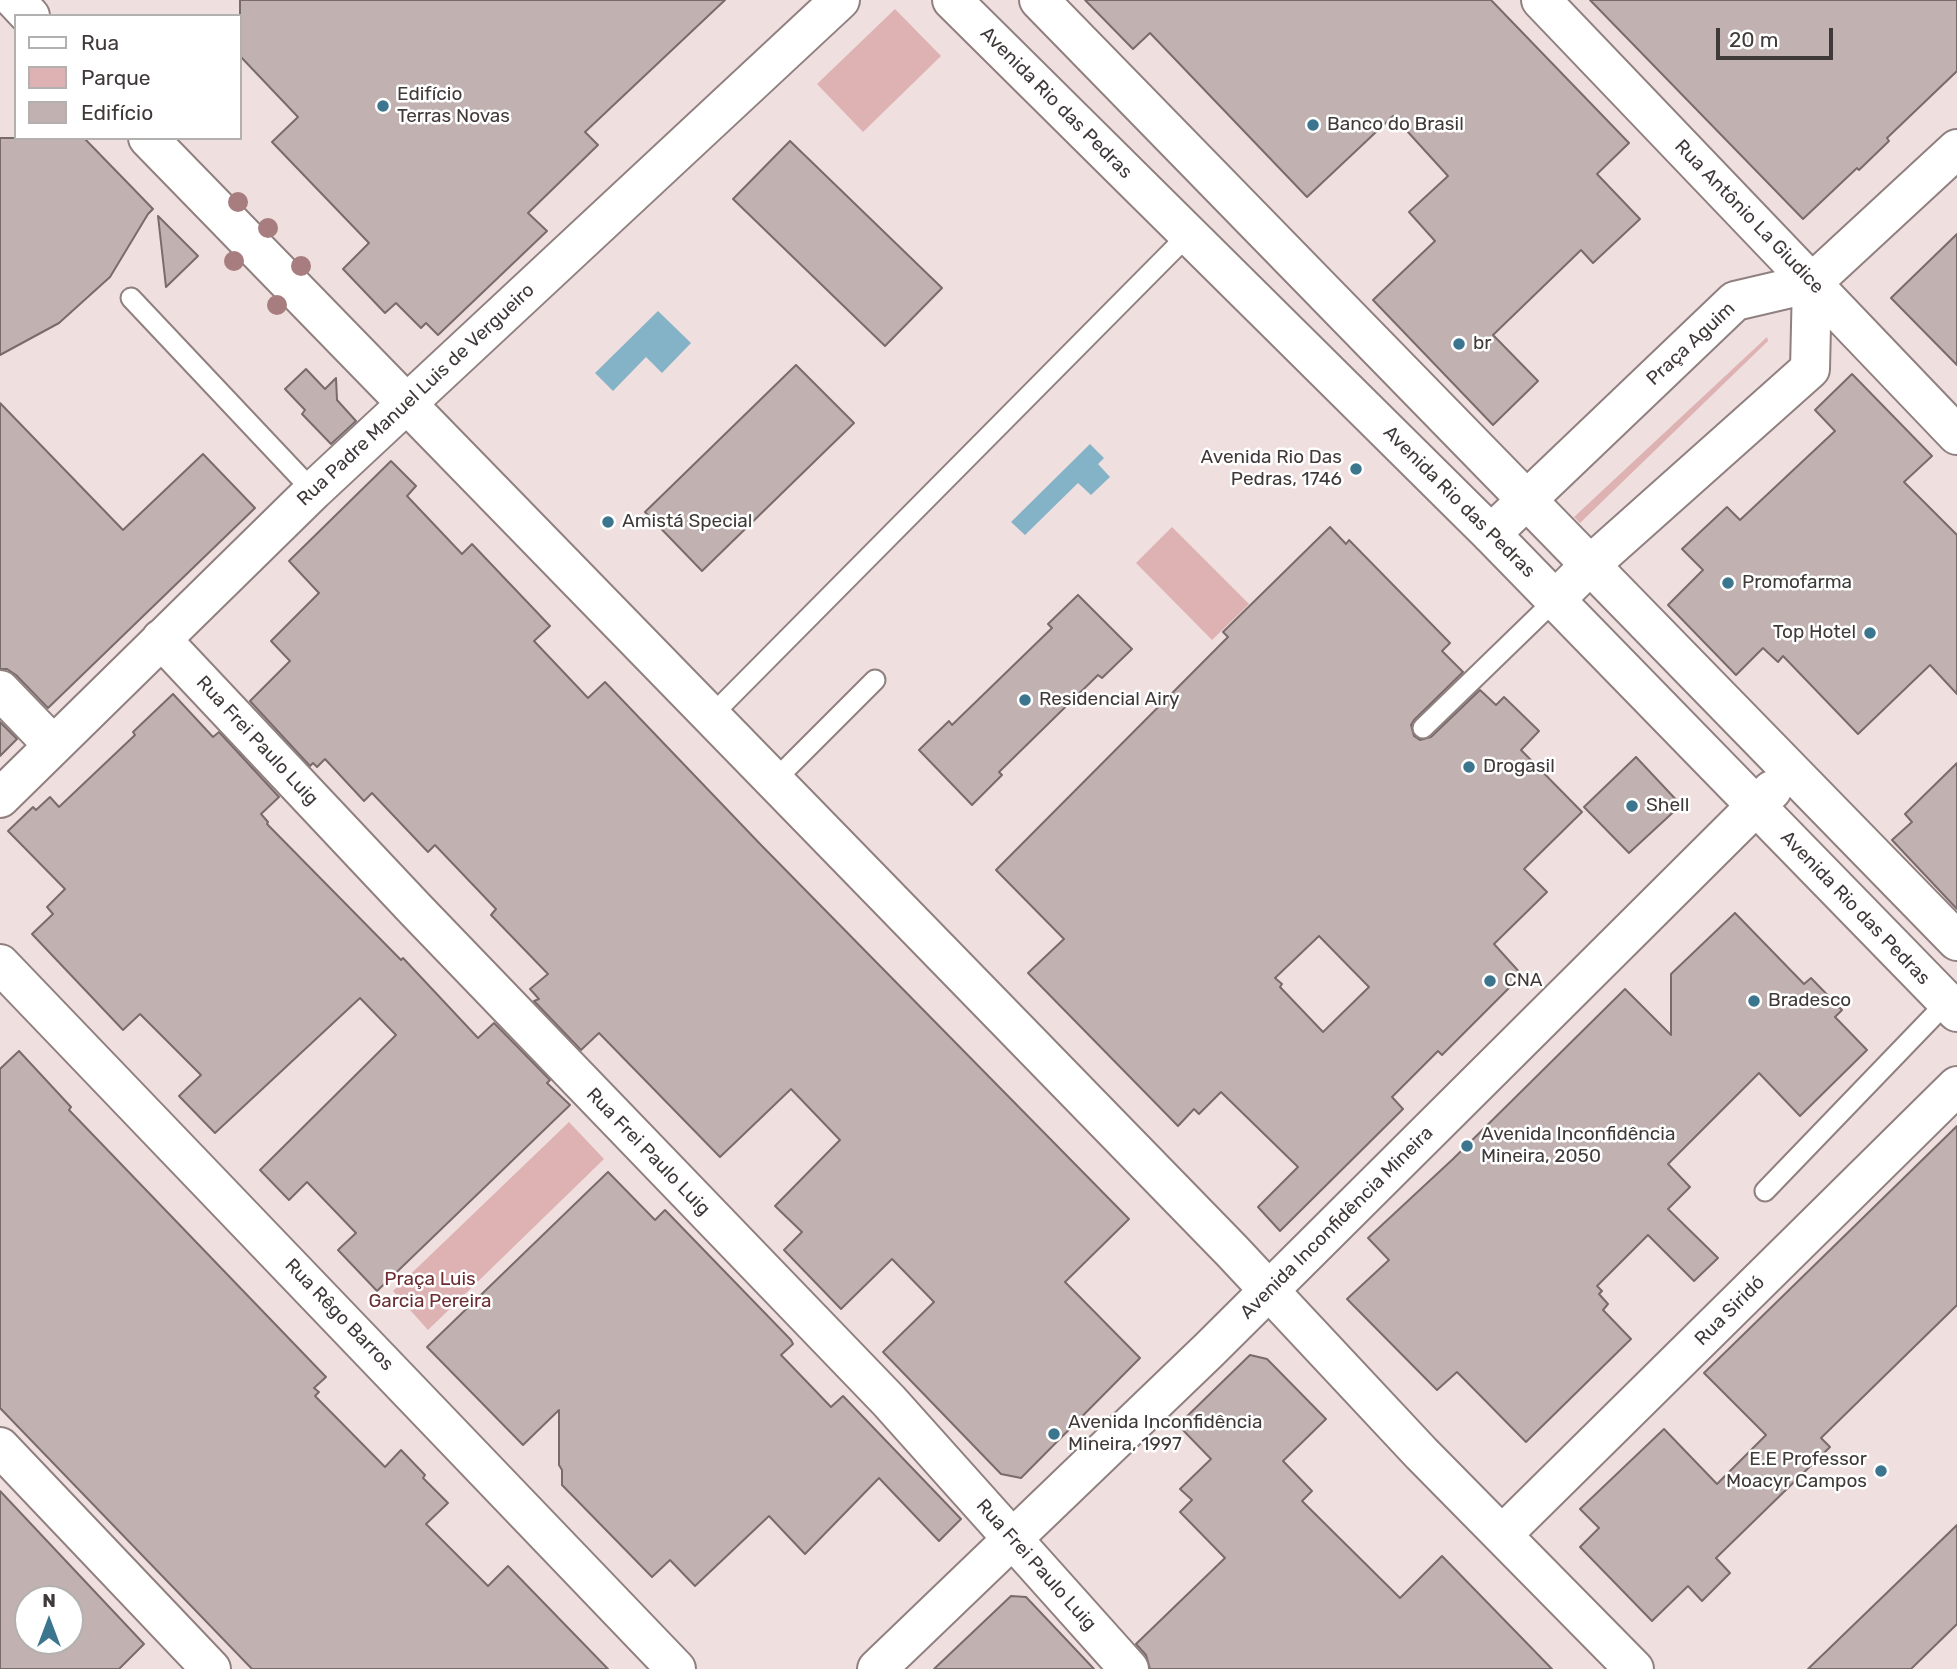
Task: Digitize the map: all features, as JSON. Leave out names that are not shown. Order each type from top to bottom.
[{"type":"street","points":[[15,0],[28,14]]},
{"type":"street","name":"Rua Padre Manuel Luis de Vergueiro","points":[[0,798],[313,491],[840,0]]},
{"type":"street","name":"Avenida Rio das Pedras","points":[[952,0],[1556,599],[1952,1007]]},
{"type":"street","points":[[1039,0],[1957,941]]},
{"type":"street","name":"Rua Antônio La Giudice","points":[[1549,3],[1957,435]]},
{"type":"street","points":[[150,140],[1269,1290],[1421,1453],[1634,1669]]},
{"type":"street","points":[[1556,599],[1589,566],[1810,369],[1812,283],[1957,149]]},
{"type":"street","name":"Praça Aguim","points":[[1491,534],[1735,301],[1812,283]]},
{"type":"street","name":"Rua Frei Paulo Luig","points":[[162,639],[530,1029],[888,1401],[1129,1669]]},
{"type":"street","points":[[0,690],[54,745]]},
{"type":"street","name":"Avenida Inconfidência Mineira","points":[[877,1669],[1269,1290],[1791,771]]},
{"type":"street","name":"Rua Rêgo Barros","points":[[0,964],[676,1669]]},
{"type":"street","name":"Rua Siridó","points":[[1502,1535],[1957,1086]]},
{"type":"street","points":[[0,1447],[211,1669]]},
{"type":"lane","points":[[710,717],[1188,234]]},
{"type":"lane","points":[[131,298],[313,491]]},
{"type":"lane","points":[[1423,729],[1556,599]]},
{"type":"lane","points":[[774,780],[875,680]]},
{"type":"lane","points":[[1765,1191],[1952,1007]]},
{"type":"green space","points":[[895,9],[941,56],[863,132],[817,84]]},
{"type":"green space","points":[[1767,337],[1768,341],[1580,523],[1574,517]]},
{"type":"green space","points":[[1172,527],[1249,604],[1212,640],[1136,563]]},
{"type":"green space","name":"Praça Luis Garcia Pereira","points":[[569,1122],[604,1159],[428,1330],[393,1291]]},
{"type":"water","points":[[658,311],[691,343],[662,373],[646,357],[613,391],[595,373]]},
{"type":"water","points":[[1090,444],[1104,458],[1098,464],[1110,477],[1091,495],[1078,483],[1025,535],[1011,522]]},
{"type":"building","points":[[240,0],[725,0],[585,132],[598,145],[528,213],[547,231],[438,335],[426,323],[421,328],[396,303],[385,313],[343,269],[369,243],[272,142],[298,117],[242,58]]},
{"type":"building","points":[[1085,0],[1491,0],[1629,143],[1597,174],[1640,219],[1593,263],[1581,250],[1493,335],[1538,381],[1493,425],[1373,300],[1435,241],[1409,212],[1448,176],[1397,120],[1393,116],[1307,197],[1150,33],[1133,49]]},
{"type":"building","points":[[1590,0],[1957,0],[1957,71],[1887,138],[1889,141],[1859,170],[1857,168],[1803,219]]},
{"type":"building","points":[[0,138],[86,140],[153,209],[110,277],[59,323],[0,355]]},
{"type":"building","points":[[790,141],[942,288],[885,346],[733,199]]},
{"type":"building","points":[[158,216],[198,256],[166,287]]},
{"type":"building","points":[[1957,234],[1957,365],[1891,298]]},
{"type":"building","points":[[796,365],[854,423],[702,571],[645,512]]},
{"type":"building","points":[[306,369],[325,389],[336,378],[337,400],[356,421],[331,444],[302,414],[305,410],[285,389]]},
{"type":"building","points":[[1852,374],[1932,456],[1904,482],[1957,535],[1957,694],[1930,665],[1858,734],[1783,656],[1778,662],[1763,648],[1736,675],[1668,605],[1703,570],[1682,549],[1727,507],[1740,520],[1835,431],[1815,410]]},
{"type":"building","points":[[0,403],[123,530],[203,454],[255,508],[48,708],[16,675],[7,669],[0,669]]},
{"type":"building","points":[[391,461],[416,486],[407,496],[462,554],[472,544],[550,626],[534,641],[588,698],[605,682],[761,845],[1129,1219],[1065,1282],[1140,1358],[1021,1478],[1001,1474],[883,1352],[934,1302],[892,1259],[841,1309],[784,1250],[802,1232],[775,1206],[840,1140],[791,1089],[720,1157],[599,1033],[581,1050],[534,1001],[539,999],[530,989],[548,974],[491,915],[496,909],[435,845],[428,852],[372,793],[364,801],[325,759],[317,767],[313,763],[310,766],[250,701],[290,661],[271,641],[319,593],[289,561]]},
{"type":"building","points":[[1330,527],[1346,544],[1349,540],[1450,643],[1442,651],[1463,672],[1414,720],[1411,725],[1414,736],[1420,740],[1431,737],[1480,690],[1496,705],[1504,697],[1539,731],[1521,750],[1582,812],[1524,869],[1547,892],[1494,944],[1522,975],[1442,1055],[1438,1051],[1392,1097],[1403,1109],[1280,1231],[1258,1207],[1298,1167],[1221,1092],[1199,1114],[1194,1109],[1178,1126],[1028,973],[1064,939],[996,870],[1228,637],[1223,632]],"holes":[[[1319,936],[1369,987],[1323,1032],[1280,987],[1282,984],[1275,978]]]},
{"type":"building","name":"Residencial Airy","points":[[1078,595],[1132,649],[1102,678],[1098,675],[999,772],[1002,775],[972,805],[919,750],[949,721],[952,725],[1052,628],[1048,624]]},
{"type":"building","points":[[173,694],[213,737],[219,732],[279,797],[261,814],[267,824],[401,960],[403,958],[478,1038],[494,1023],[550,1080],[547,1083],[570,1105],[377,1291],[338,1250],[356,1233],[307,1182],[289,1200],[260,1170],[396,1035],[360,998],[215,1133],[179,1096],[201,1075],[140,1014],[123,1030],[32,934],[53,914],[47,907],[65,889],[8,831],[33,807],[36,810],[50,797],[59,807],[135,735],[133,732]]},
{"type":"building","points":[[0,722],[17,739],[0,756]]},
{"type":"building","name":"Shell","points":[[1636,757],[1681,805],[1629,853],[1584,807]]},
{"type":"building","points":[[1957,763],[1957,909],[1892,840],[1912,822],[1905,814]]},
{"type":"building","points":[[1735,913],[1804,984],[1811,978],[1842,1010],[1835,1017],[1867,1050],[1800,1116],[1759,1073],[1668,1164],[1690,1187],[1668,1209],[1718,1258],[1694,1281],[1648,1235],[1597,1286],[1602,1291],[1599,1294],[1608,1304],[1603,1310],[1631,1339],[1526,1442],[1457,1372],[1437,1390],[1347,1299],[1389,1260],[1368,1238],[1453,1159],[1625,989],[1671,1035],[1671,974]]},
{"type":"building","points":[[19,1051],[71,1107],[69,1110],[326,1377],[314,1388],[319,1392],[315,1396],[385,1467],[401,1450],[425,1475],[423,1478],[448,1503],[426,1524],[488,1586],[508,1566],[608,1669],[252,1669],[0,1408],[0,1069]]},
{"type":"building","points":[[1957,1126],[1957,1305],[1821,1438],[1830,1447],[1716,1558],[1730,1573],[1702,1601],[1688,1586],[1652,1621],[1580,1547],[1599,1528],[1580,1509],[1664,1429],[1717,1484],[1766,1435],[1704,1373]]},
{"type":"building","points":[[608,1172],[655,1220],[665,1210],[791,1340],[793,1344],[781,1355],[831,1407],[843,1396],[961,1519],[939,1541],[879,1478],[805,1554],[769,1516],[695,1586],[670,1560],[652,1577],[562,1485],[562,1470],[559,1465],[559,1410],[523,1445],[427,1347]]},
{"type":"building","points":[[1250,1355],[1267,1359],[1326,1419],[1283,1461],[1312,1491],[1302,1501],[1400,1598],[1442,1556],[1552,1669],[1150,1669],[1146,1655],[1136,1644],[1225,1558],[1180,1512],[1192,1500],[1180,1489],[1211,1459],[1178,1425]]},
{"type":"building","points":[[0,1491],[144,1644],[119,1669],[0,1669]]},
{"type":"building","points":[[1957,1525],[1957,1624],[1911,1669],[1808,1669]]},
{"type":"building","points":[[1011,1596],[1026,1597],[1094,1669],[934,1669]]},
{"type":"place","name":"Edifício Terras Novas","points":[[383,106]]},
{"type":"place","name":"Banco do Brasil","points":[[1313,125]]},
{"type":"place","name":"br","points":[[1459,344]]},
{"type":"place","name":"Avenida Rio Das Pedras, 1746","points":[[1356,469]]},
{"type":"place","name":"Amistá Special","points":[[608,522]]},
{"type":"place","name":"Promofarma","points":[[1728,583]]},
{"type":"place","name":"Top Hotel","points":[[1870,633]]},
{"type":"place","name":"Residencial Airy","points":[[1025,700]]},
{"type":"place","name":"Drogasil","points":[[1469,767]]},
{"type":"place","name":"Shell","points":[[1632,806]]},
{"type":"place","name":"CNA","points":[[1490,981]]},
{"type":"place","name":"Bradesco","points":[[1754,1001]]},
{"type":"place","name":"Avenida Inconfidência Mineira, 2050","points":[[1467,1146]]},
{"type":"place","name":"Avenida Inconfidência Mineira, 1997","points":[[1054,1434]]},
{"type":"place","name":"E.E Professor Moacyr Campos","points":[[1881,1471]]}]
